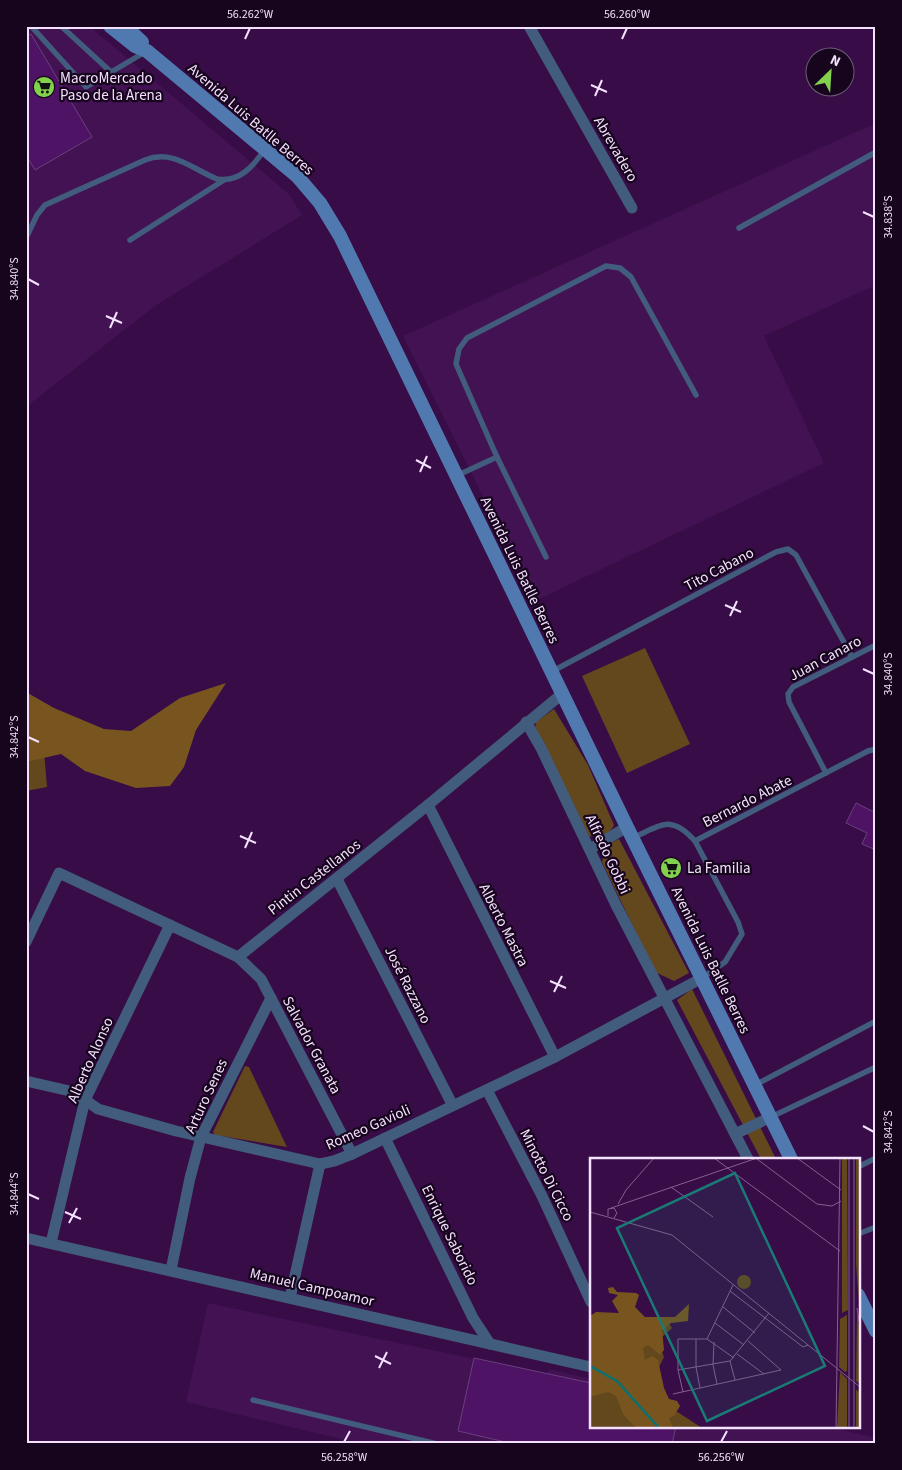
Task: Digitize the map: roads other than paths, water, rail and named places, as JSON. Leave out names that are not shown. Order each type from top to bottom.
[{"type":"main road","name":"Avenida Luis Batlle Berres","points":[[110,26],[134,46],[147,51],[297,176],[320,203],[340,236],[562,694],[791,1158]]},
{"type":"main road","name":"Avenida Luis Batlle Berres","points":[[126,26],[140,39],[147,51]]},
{"type":"main road","points":[[860,1299],[876,1331]]},
{"type":"street","name":"Abrevadero","points":[[529,26],[632,208]]},
{"type":"street","name":"Pintin Castellanos","points":[[238,957],[337,879],[562,694]]},
{"type":"street","name":"Alfredo Gobbi","points":[[526,722],[541,748],[665,998],[747,1158]]},
{"type":"street","name":"Alberto Mastra","points":[[428,805],[555,1057]]},
{"type":"street","points":[[590,849],[630,833]]},
{"type":"street","points":[[26,942],[59,872],[238,957]]},
{"type":"street","name":"José Razzano","points":[[337,879],[452,1104]]},
{"type":"street","name":"Alberto Alonso","points":[[51,1243],[85,1100],[170,925]]},
{"type":"street","name":"Salvador Granata","points":[[238,957],[258,975],[352,1154]]},
{"type":"street","name":"Romeo Gavioli","points":[[26,1081],[74,1092],[98,1109],[201,1137],[320,1164],[352,1154],[452,1104],[487,1090],[555,1057],[702,978]]},
{"type":"street","name":"Arturo Senes","points":[[171,1270],[190,1178],[201,1137],[271,998]]},
{"type":"street","name":"Minotto Di Cicco","points":[[487,1090],[542,1196],[590,1300]]},
{"type":"street","points":[[735,1134],[771,1116]]},
{"type":"street","name":"Enrique Saborido","points":[[385,1138],[473,1318],[490,1344]]},
{"type":"street","points":[[290,1298],[320,1164]]},
{"type":"street","name":"Manuel Campoamor","points":[[26,1238],[590,1367]]},
{"type":"lane","points":[[61,26],[111,72]]},
{"type":"lane","points":[[28,27],[86,87],[147,51]]},
{"type":"lane","points":[[130,240],[224,180],[246,172],[266,149]]},
{"type":"lane","points":[[739,228],[876,152]]},
{"type":"lane","points":[[26,238],[37,215],[45,205],[156,155],[177,159],[206,175],[224,180]]},
{"type":"lane","points":[[546,556],[497,456],[456,364],[459,349],[467,338],[606,266],[620,268],[631,276],[696,395]]},
{"type":"lane","points":[[456,476],[497,456]]},
{"type":"lane","name":"Tito Cabano","points":[[552,672],[776,552],[788,549],[796,555],[852,657]]},
{"type":"lane","name":"Juan Canaro","points":[[826,773],[789,702],[788,694],[793,688],[876,645]]},
{"type":"lane","name":"Bernardo Abate","points":[[630,833],[666,823],[683,828],[695,841],[876,749]]},
{"type":"lane","points":[[695,841],[738,922],[742,934],[725,962],[702,978]]},
{"type":"lane","points":[[755,1085],[876,1021]]},
{"type":"lane","points":[[771,1116],[876,1066]]},
{"type":"lane","points":[[860,1166],[876,1158]]},
{"type":"lane","points":[[860,1233],[876,1227]]},
{"type":"lane","points":[[253,1400],[437,1444]]},
{"type":"place","name":"MacroMercado Paso de la Arena","points":[[44,87]]},
{"type":"place","name":"La Familia","points":[[671,868]]}]
